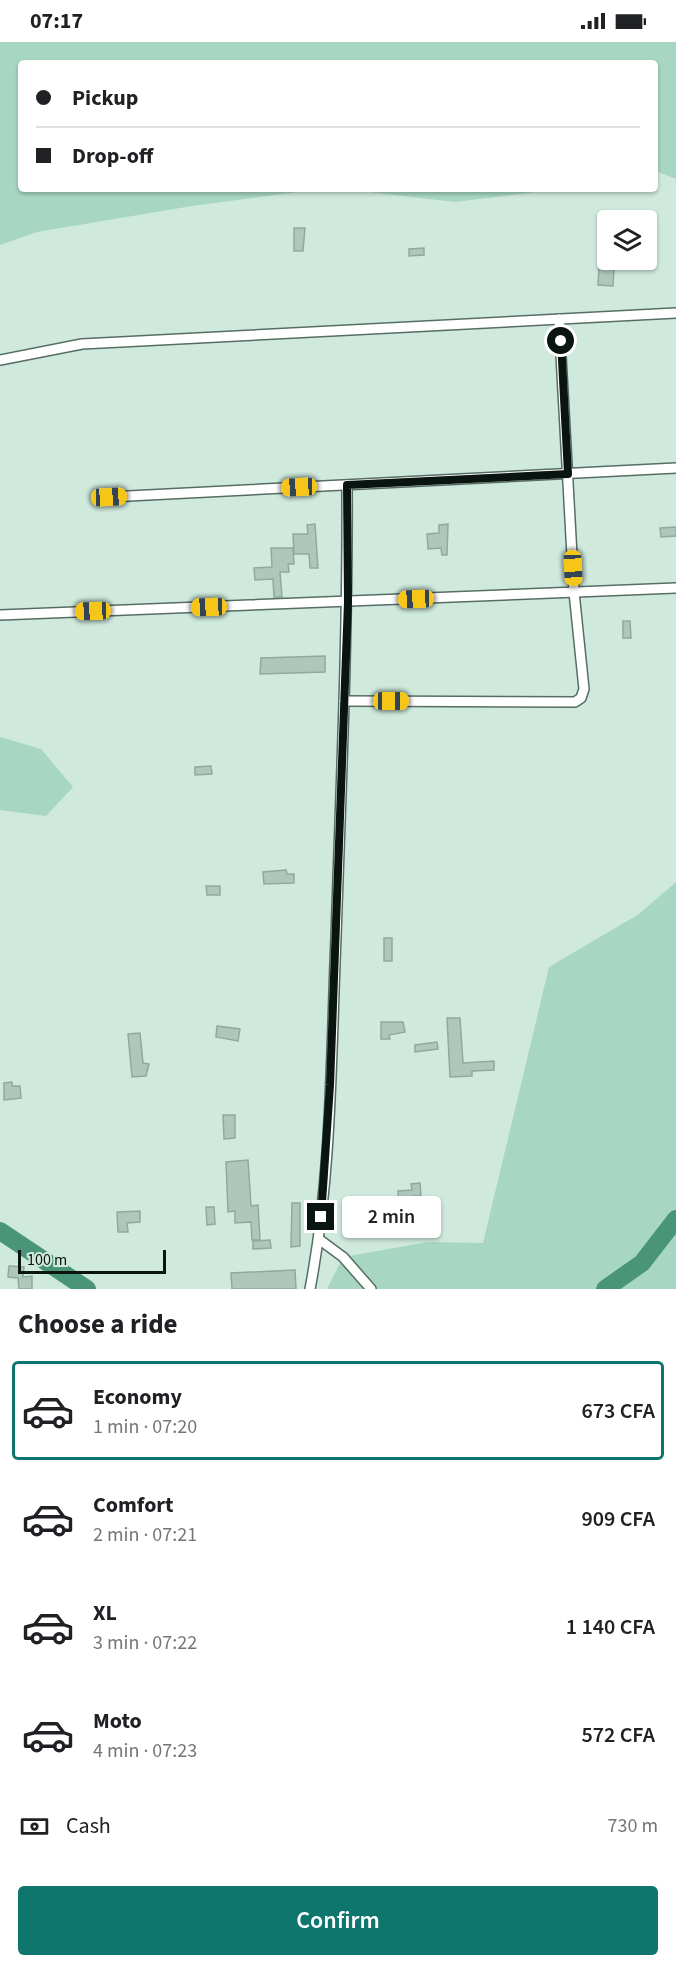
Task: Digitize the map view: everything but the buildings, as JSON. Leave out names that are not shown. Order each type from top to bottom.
[{"type":"street","points":[[0,360],[82,344],[676,313]]},
{"type":"street","points":[[344,701],[575,702],[581,698],[584,689],[574,592],[559,319]]},
{"type":"street","points":[[109,497],[676,468]]},
{"type":"street","points":[[310,1289],[320,1239],[330,1085],[348,602],[347,485]]},
{"type":"street","points":[[0,615],[676,588]]},
{"type":"street","points":[[320,1239],[343,1257],[371,1289]]},
{"type":"green space","points":[[0,42],[676,42],[676,179],[658,172],[658,60],[18,60],[18,192],[297,192],[192,206],[37,232],[0,245]]},
{"type":"green space","points":[[369,192],[536,192],[455,202]]},
{"type":"green space","points":[[0,737],[41,749],[73,787],[46,816],[0,810]]},
{"type":"green space","points":[[676,882],[676,1289],[327,1289],[343,1257],[428,1242],[483,1243],[549,967],[639,914]]},
{"type":"waterway","points":[[605,1289],[642,1263],[676,1219]]},
{"type":"waterway","points":[[0,1231],[87,1289]]},
{"type":"route","points":[[321,1217],[330,1085],[348,602],[347,485],[568,474],[561,341]]}]
